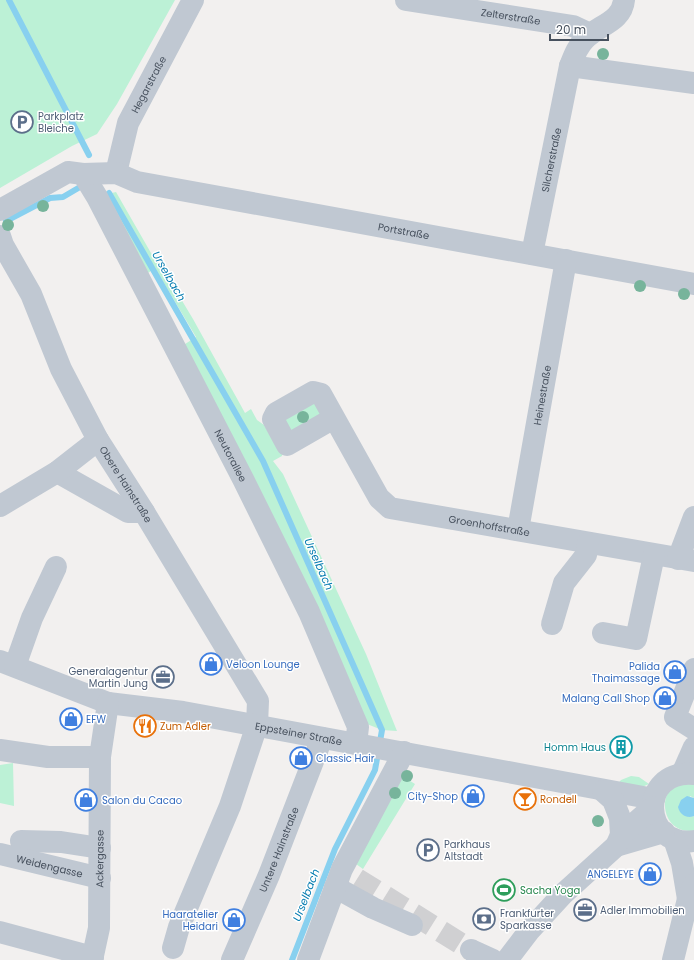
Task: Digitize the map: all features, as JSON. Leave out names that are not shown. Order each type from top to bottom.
[{"type":"street","name":"Hegarstraße","points":[[116,173],[128,122],[193,0]]},
{"type":"street","name":"Zelterstraße","points":[[406,0],[574,26],[590,34]]},
{"type":"street","name":"Silcherstraße","points":[[532,254],[570,66],[578,47],[590,34],[616,18],[620,12],[624,0]]},
{"type":"street","points":[[570,66],[694,84]]},
{"type":"street","points":[[0,210],[68,172],[83,174],[116,173]]},
{"type":"street","name":"Portstraße","points":[[116,173],[137,182],[694,284]]},
{"type":"street","name":"Neutorallee","points":[[83,174],[98,197],[243,479],[308,612],[358,727],[378,748]]},
{"type":"street","name":"Obere Hainstraße","points":[[0,236],[3,245],[31,294],[61,369],[98,440],[144,512],[258,701],[257,725],[230,806],[179,927],[173,948]]},
{"type":"street","name":"Heinestraße","points":[[518,530],[566,260]]},
{"type":"street","name":"Groenhoffstraße","points":[[334,418],[379,498],[390,508],[686,560]]},
{"type":"street","points":[[0,506],[58,472],[98,440]]},
{"type":"street","points":[[58,472],[128,512],[144,512]]},
{"type":"street","points":[[686,560],[694,517]]},
{"type":"street","points":[[552,624],[564,583],[586,555],[588,543]]},
{"type":"street","points":[[603,633],[636,639],[654,555]]},
{"type":"street","points":[[7,664],[32,618],[56,567]]},
{"type":"street","name":"Eppsteiner Straße","points":[[7,664],[108,703],[183,712],[257,725],[603,791],[653,803]]},
{"type":"street","points":[[694,669],[675,717],[694,729]]},
{"type":"street","name":"Ackergasse","points":[[92,958],[99,928],[100,757],[108,703]]},
{"type":"street","name":"Untere Hainstraße","points":[[232,960],[271,868],[322,738]]},
{"type":"street","points":[[680,959],[691,892],[682,863],[677,837],[656,820],[653,803],[656,792],[667,779],[688,774],[694,746]]},
{"type":"street","points":[[308,960],[345,878],[378,748]]},
{"type":"street","points":[[0,750],[48,757],[100,757]]},
{"type":"street","points":[[603,791],[613,800],[620,818],[619,840]]},
{"type":"street","points":[[507,960],[529,931],[563,894],[619,840],[653,803]]},
{"type":"street","points":[[619,840],[677,837]]},
{"type":"street","points":[[21,841],[61,842],[100,848]]},
{"type":"street","name":"Weidengasse","points":[[0,854],[100,878]]},
{"type":"street","points":[[345,878],[373,908],[412,925]]},
{"type":"street","points":[[0,932],[92,958]]},
{"type":"street","points":[[470,950],[492,960]]},
{"type":"green space","points":[[0,0],[175,0],[117,104],[97,134],[72,146],[0,188]]},
{"type":"green space","points":[[116,192],[151,253],[160,264],[193,319],[245,413],[251,409],[257,420],[264,425],[278,449],[283,452],[282,456],[273,461],[283,474],[366,654],[397,731],[382,730],[367,724],[182,346],[196,337],[155,268],[145,275],[103,195]]},
{"type":"green space","points":[[313,398],[326,415],[289,438],[281,417]]},
{"type":"green space","points":[[13,763],[14,806],[0,803],[0,765]]},
{"type":"green space","points":[[631,776],[639,777],[649,784],[642,787],[616,786],[621,780]]},
{"type":"green space","points":[[404,777],[415,784],[363,869],[356,864],[399,779]]},
{"type":"green space","points":[[694,783],[694,798],[690,796],[688,817],[694,816],[694,831],[682,830],[676,827],[668,818],[665,801],[670,790],[675,787]]},
{"type":"water","points":[[687,796],[694,798],[694,816],[691,817],[686,817],[682,814],[678,807],[681,800]]},
{"type":"waterway","name":"Urselbach","points":[[9,0],[89,155]]},
{"type":"waterway","points":[[6,221],[50,198],[63,197],[80,187]]},
{"type":"waterway","name":"Urselbach","points":[[109,193],[263,461],[382,730],[375,770],[335,849],[292,960]]},
{"type":"tunnel","points":[[357,879],[471,950]]},
{"type":"place","name":"Parkplatz Bleiche","points":[[22,122]]},
{"type":"place","name":"Veloon Lounge","points":[[211,664]]},
{"type":"place","name":"Palida Thaimassage","points":[[675,672]]},
{"type":"place","name":"Generalagentur Martin Jung","points":[[163,677]]},
{"type":"place","name":"Malang Call Shop","points":[[665,698]]},
{"type":"place","name":"EFW","points":[[71,719]]},
{"type":"place","name":"Zum Adler","points":[[145,726]]},
{"type":"place","name":"Homm Haus","points":[[621,747]]},
{"type":"place","name":"Classic Hair","points":[[301,758]]},
{"type":"place","name":"City-Shop","points":[[473,796]]},
{"type":"place","name":"Rondell","points":[[525,799]]},
{"type":"place","name":"Salon du Cacao","points":[[86,800]]},
{"type":"place","name":"Parkhaus Altstadt","points":[[428,850]]},
{"type":"place","name":"ANGELEYE","points":[[650,874]]},
{"type":"place","name":"Sacha Yoga","points":[[504,890]]},
{"type":"place","name":"Adler Immobilien","points":[[585,910]]},
{"type":"place","name":"Frankfurter Sparkasse","points":[[484,919]]},
{"type":"place","name":"Haaratelier Heidari","points":[[234,920]]}]
